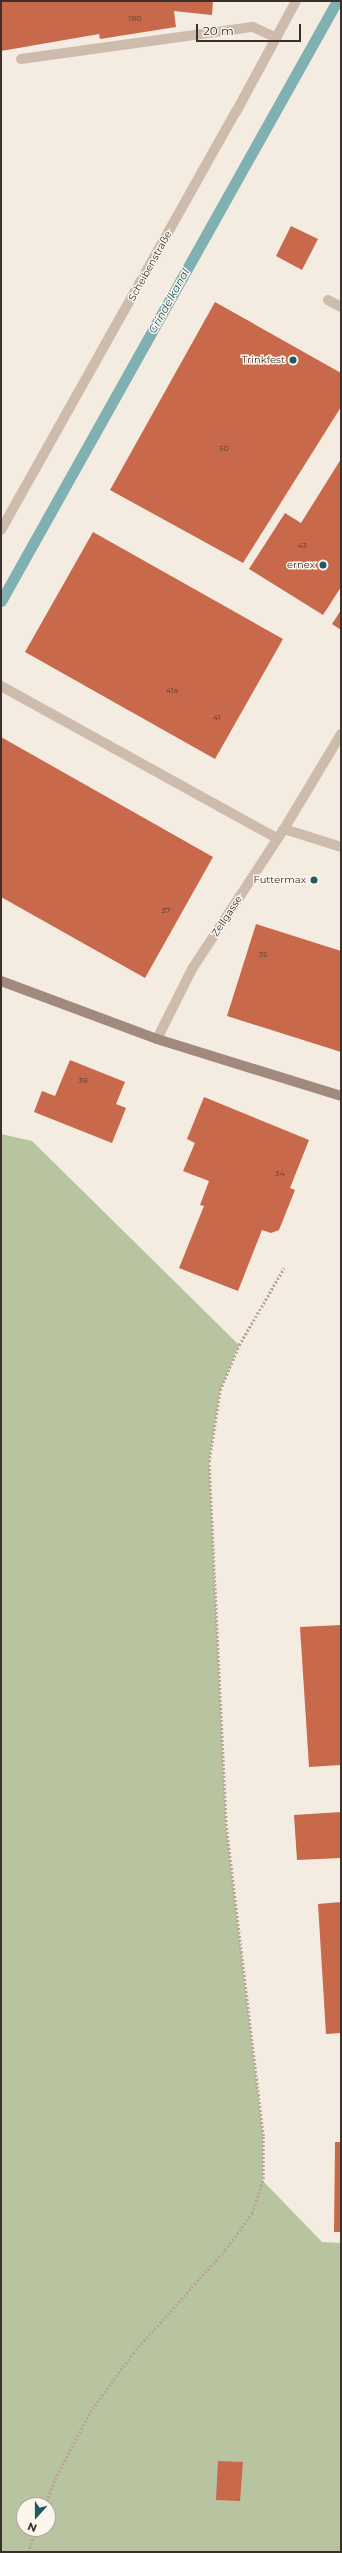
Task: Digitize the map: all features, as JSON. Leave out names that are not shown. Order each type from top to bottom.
[{"type":"main road","points":[[1,981],[157,1039],[341,1096]]},
{"type":"street","name":"Scheibenstraße","points":[[1,530],[277,38],[296,1]]},
{"type":"street","points":[[21,59],[253,27],[277,38]]},
{"type":"street","points":[[328,300],[341,307]]},
{"type":"street","points":[[1,686],[278,839]]},
{"type":"street","name":"Zellgasse","points":[[157,1039],[192,969],[278,839],[341,734]]},
{"type":"street","points":[[284,829],[341,847]]},
{"type":"path","points":[[48,2497],[55,2479],[90,2412],[133,2353],[225,2250],[252,2213],[263,2179],[263,2136],[226,1826],[209,1462],[220,1390],[239,1345],[284,1268]]},
{"type":"path","points":[[28,2552],[33,2537]]},
{"type":"green space","points":[[1,1134],[32,1141],[239,1345],[220,1390],[209,1462],[226,1826],[263,2136],[263,2181],[322,2242],[341,2243],[341,2552],[1,2552]]},
{"type":"building","points":[[1,1],[213,1],[212,15],[174,11],[176,27],[100,39],[99,34],[1,51]]},
{"type":"building","points":[[291,226],[318,239],[302,270],[276,256]]},
{"type":"building","points":[[215,302],[341,373],[341,407],[243,563],[110,490]]},
{"type":"building","points":[[341,459],[341,587],[323,615],[249,569],[285,513],[301,523]]},
{"type":"building","points":[[93,532],[283,639],[215,759],[25,652]]},
{"type":"building","points":[[341,610],[341,630],[332,624]]},
{"type":"building","points":[[1,737],[213,857],[145,978],[1,897]]},
{"type":"building","points":[[256,924],[341,951],[341,1052],[227,1016]]},
{"type":"building","points":[[70,1060],[125,1082],[116,1104],[126,1108],[112,1143],[34,1112],[42,1091],[55,1096]]},
{"type":"building","points":[[204,1097],[309,1140],[290,1188],[295,1190],[279,1230],[271,1233],[262,1230],[238,1291],[179,1268],[204,1206],[200,1205],[209,1181],[183,1171],[195,1143],[187,1139]]},
{"type":"building","points":[[341,1625],[341,1765],[309,1767],[300,1627]]},
{"type":"building","points":[[341,1812],[341,1858],[297,1860],[294,1815]]},
{"type":"building","points":[[341,1902],[341,2033],[326,2034],[318,1904]]},
{"type":"building","points":[[335,2142],[341,2142],[341,2232],[334,2232]]},
{"type":"building","points":[[218,2461],[243,2462],[240,2501],[216,2500]]},
{"type":"waterway","name":"Grindelkanal","points":[[1,601],[337,1]]},
{"type":"place","name":"Trinkfest","points":[[293,360]]},
{"type":"place","name":"ernex","points":[[323,565]]},
{"type":"place","name":"Futtermax","points":[[314,880]]}]
